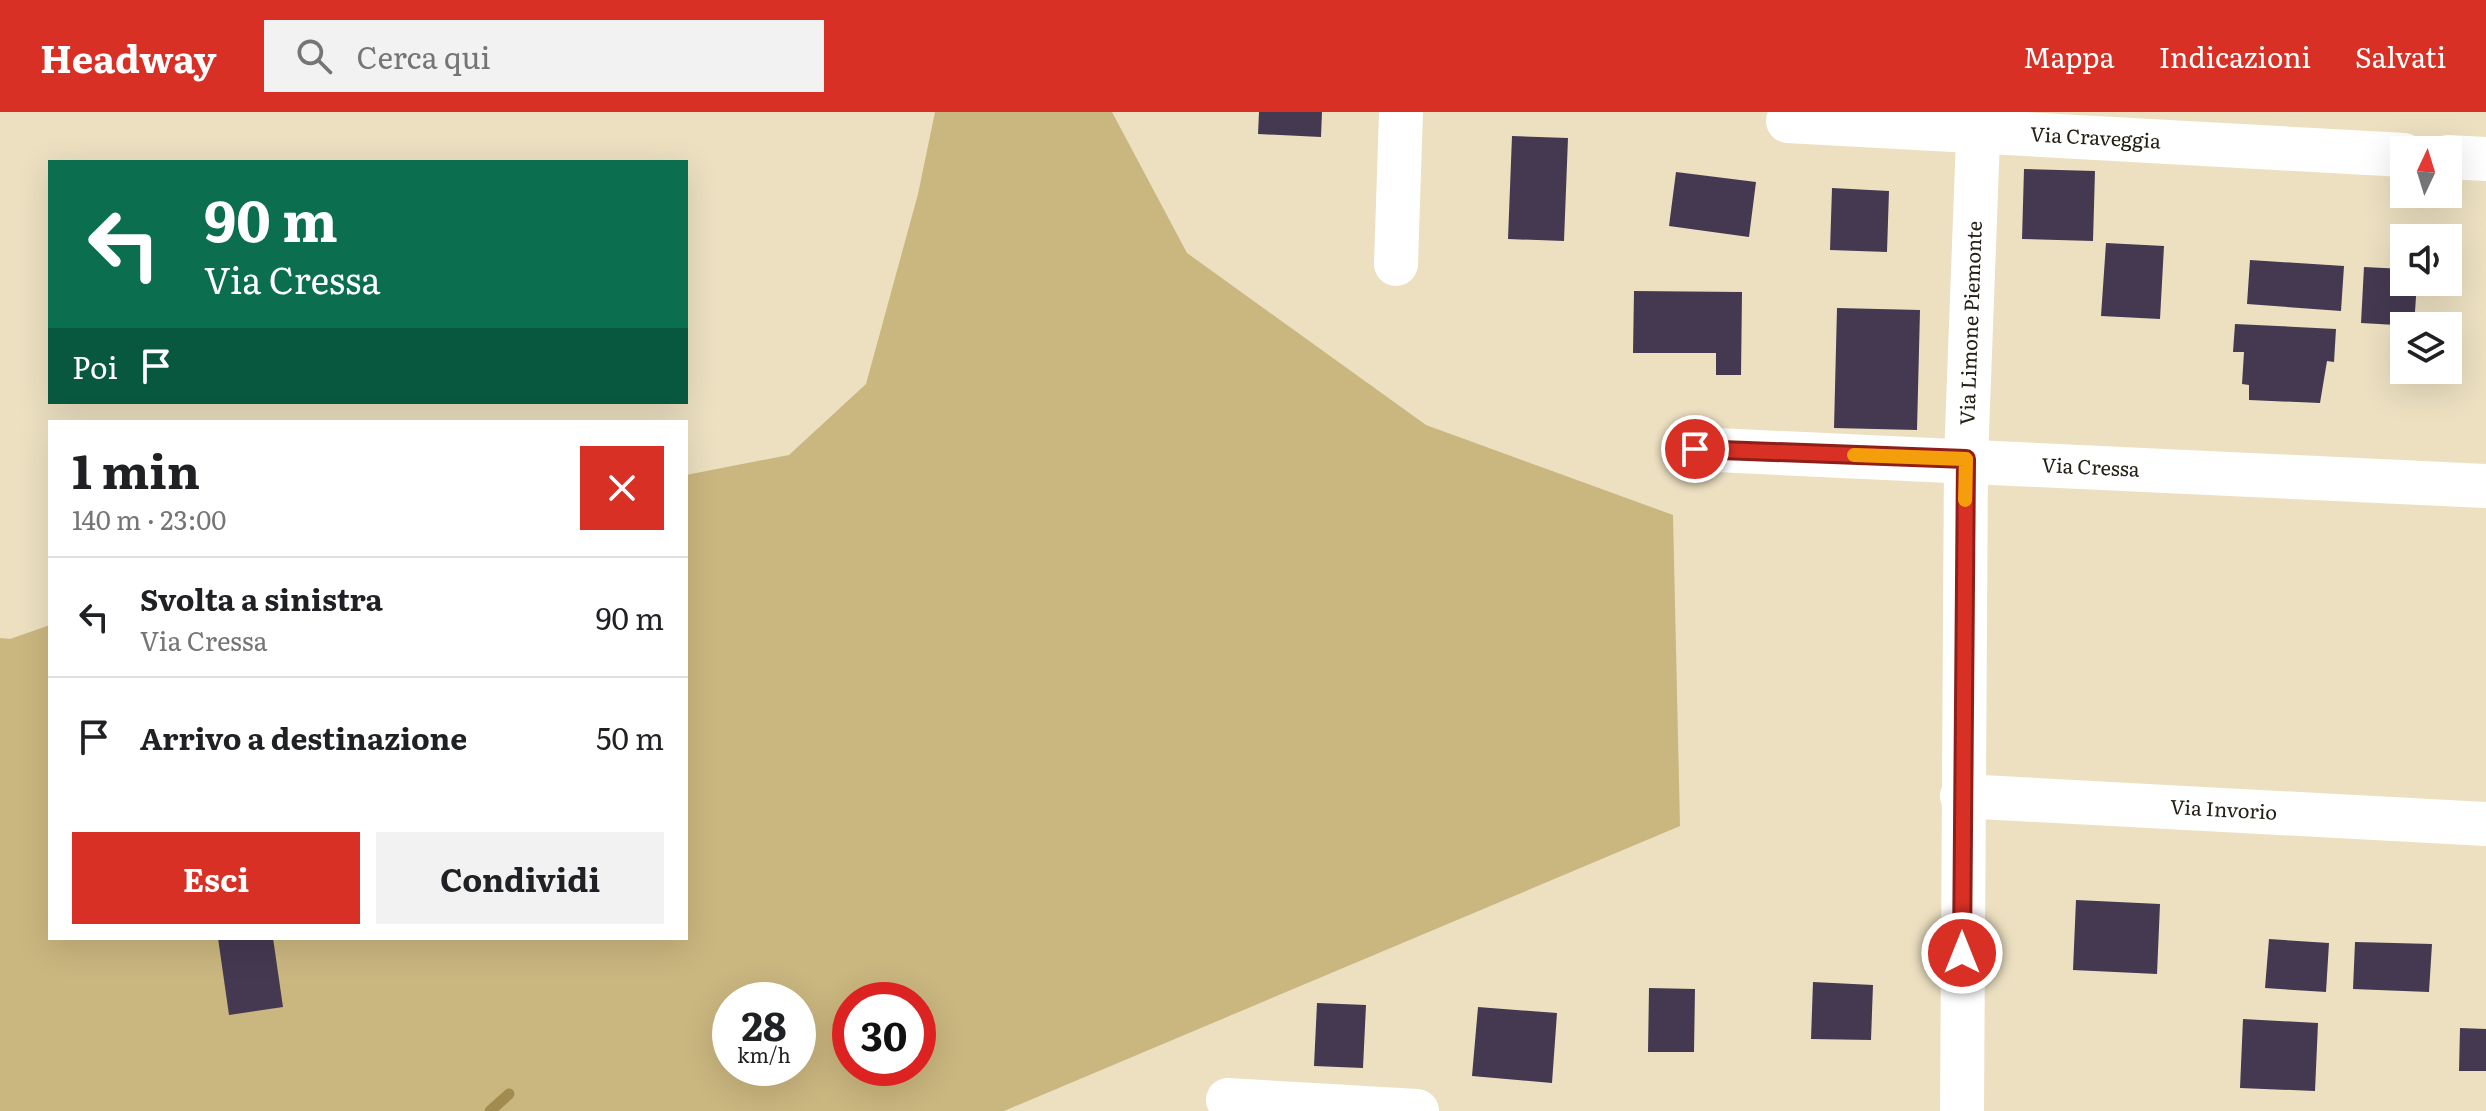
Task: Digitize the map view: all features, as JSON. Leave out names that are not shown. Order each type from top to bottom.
[{"type":"street","points":[[1396,264],[1401,112]]},
{"type":"street","name":"Via Craveggia","points":[[1788,121],[1979,122],[2390,154]]},
{"type":"street","name":"Via Limone Piemonte","points":[[1962,1111],[1966,459],[1979,122]]},
{"type":"street","points":[[2462,158],[2486,159]]},
{"type":"street","name":"Via Cressa","points":[[1695,449],[1966,459],[2486,486]]},
{"type":"street","name":"Via Invorio","points":[[1962,796],[2486,824]]},
{"type":"street","points":[[1228,1100],[1417,1111]]},
{"type":"shaded area","points":[[935,112],[1112,112],[1187,253],[1426,425],[1673,515],[1680,826],[1004,1111],[0,1111],[0,638],[10,639],[48,626],[48,940],[688,940],[688,475],[789,455],[866,384],[918,194]]},
{"type":"building","points":[[1259,112],[1322,112],[1321,137],[1258,134]]},
{"type":"building","points":[[1512,136],[1568,138],[1564,241],[1508,239]]},
{"type":"building","points":[[2024,169],[2095,171],[2093,241],[2022,239]]},
{"type":"building","points":[[1676,172],[1756,182],[1749,237],[1669,226]]},
{"type":"building","points":[[1832,188],[1889,191],[1887,252],[1830,250]]},
{"type":"building","points":[[2106,243],[2164,246],[2160,319],[2101,316]]},
{"type":"building","points":[[2250,260],[2344,266],[2341,311],[2247,304]]},
{"type":"building","points":[[2364,267],[2390,268],[2390,296],[2416,296],[2415,312],[2390,312],[2390,325],[2361,323]]},
{"type":"building","points":[[1634,291],[1742,292],[1741,375],[1716,375],[1716,353],[1633,353]]},
{"type":"building","points":[[1837,308],[1920,310],[1917,430],[1834,428]]},
{"type":"building","points":[[2235,324],[2336,329],[2334,362],[2327,361],[2320,403],[2249,400],[2249,385],[2242,384],[2244,352],[2233,352]]},
{"type":"building","points":[[2076,900],[2160,904],[2157,974],[2073,970]]},
{"type":"building","points":[[2269,939],[2329,943],[2326,992],[2265,988]]},
{"type":"building","points":[[218,940],[273,940],[283,1007],[229,1015]]},
{"type":"building","points":[[2355,942],[2432,944],[2429,992],[2353,989]]},
{"type":"building","points":[[1813,982],[1873,985],[1871,1040],[1811,1039]]},
{"type":"building","points":[[1649,988],[1695,989],[1694,1052],[1648,1052]]},
{"type":"building","points":[[1317,1003],[1366,1005],[1363,1068],[1314,1066]]},
{"type":"building","points":[[1478,1007],[1557,1013],[1552,1083],[1472,1076]]},
{"type":"building","points":[[2243,1019],[2318,1023],[2315,1091],[2240,1088]]},
{"type":"building","points":[[2460,1028],[2486,1029],[2486,1071],[2459,1071]]},
{"type":"waterway","points":[[490,1111],[509,1094]]},
{"type":"slow traffic","points":[[1854,455],[1966,459],[1965,500]]},
{"type":"route","points":[[1695,449],[1966,459],[1962,953]]}]
